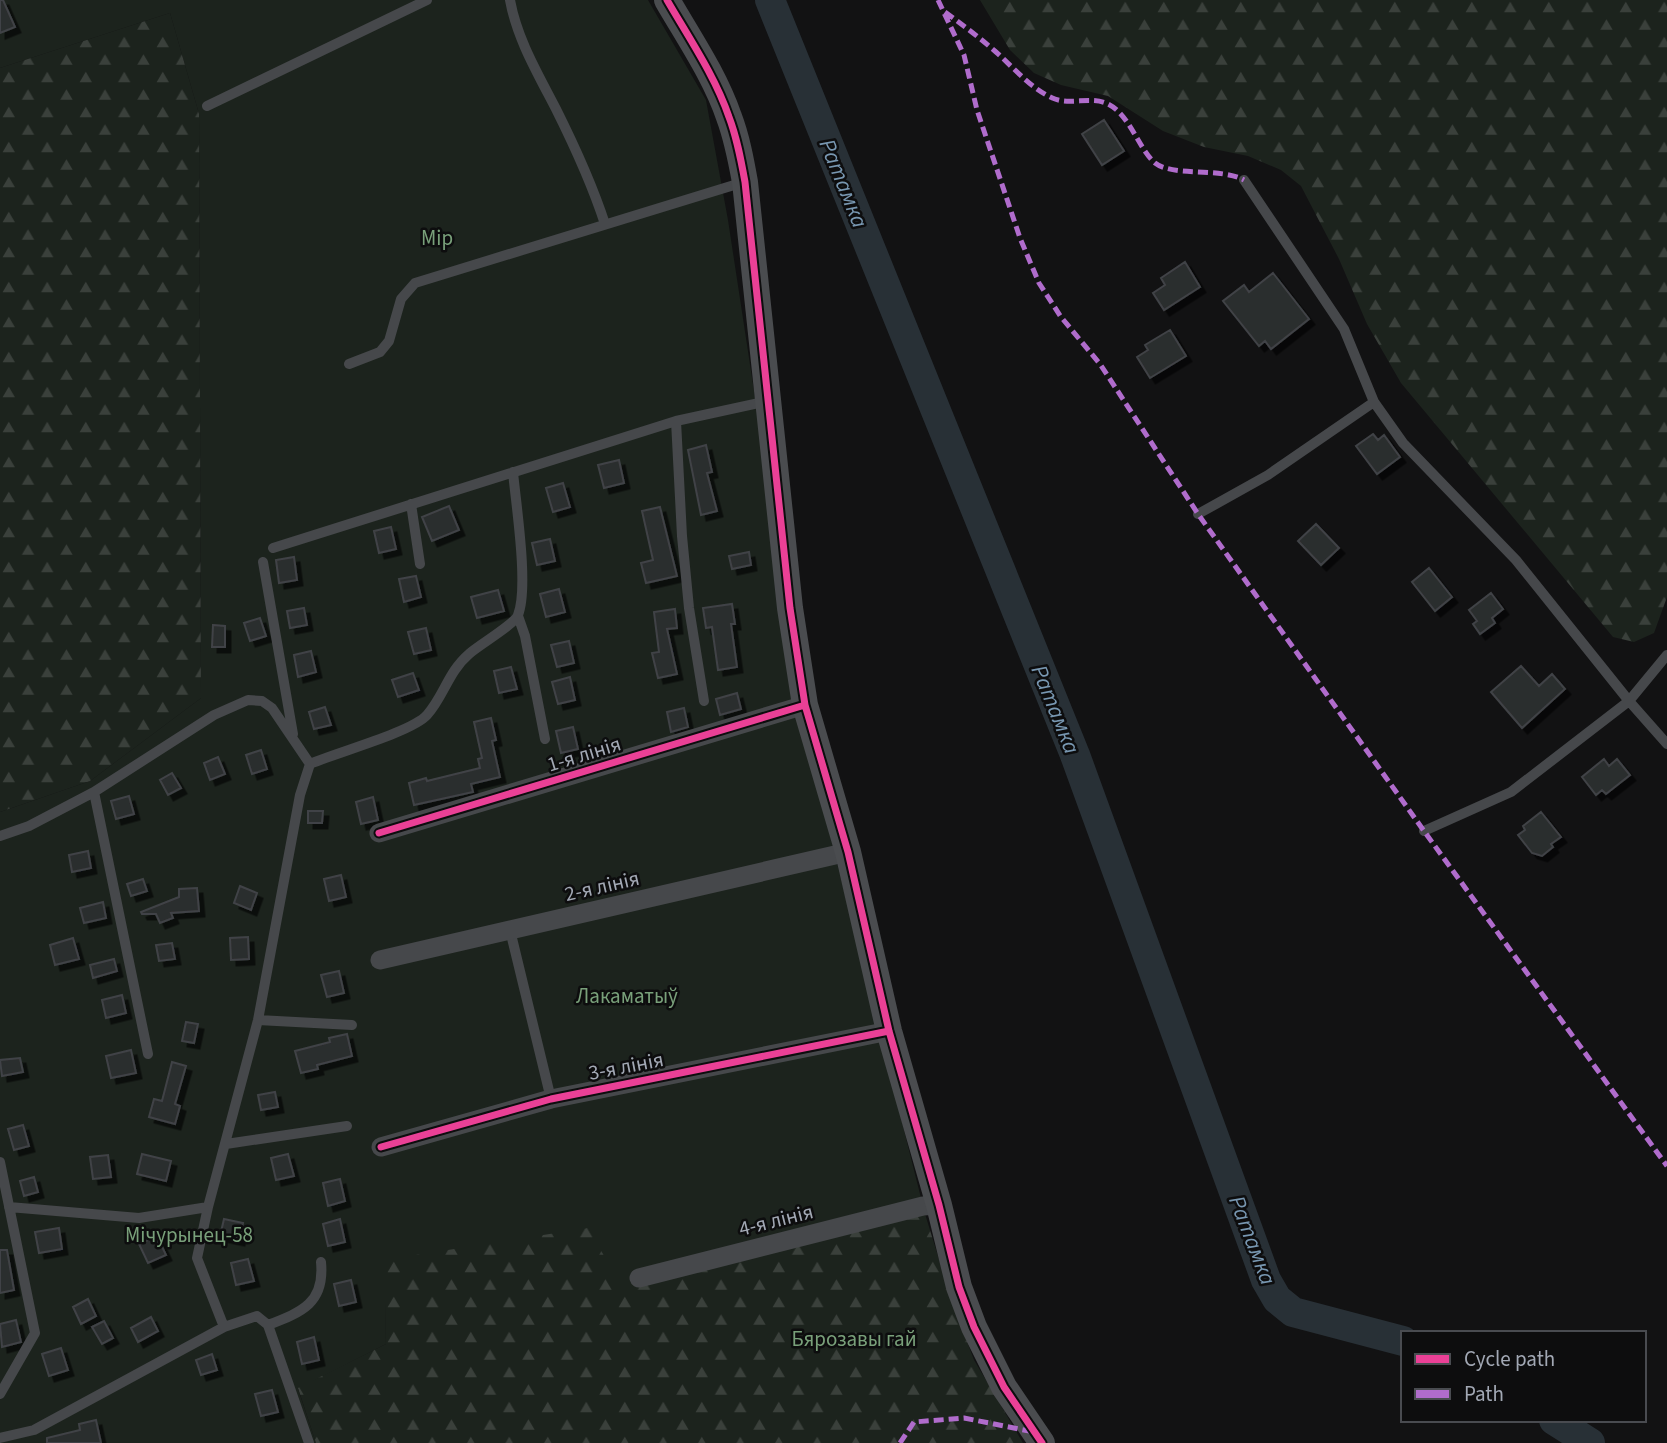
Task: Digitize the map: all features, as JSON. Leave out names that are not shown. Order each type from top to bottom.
[{"type":"street","points":[[667,0],[706,68],[728,114],[738,145],[745,182],[802,707],[884,1032],[931,1206],[974,1328],[1004,1387],[1042,1443]]},
{"type":"street","name":"1-я лінія","points":[[379,833],[802,707]]},
{"type":"street","name":"2-я лінія","points":[[380,960],[841,854]]},
{"type":"street","name":"3-я лінія","points":[[381,1147],[551,1099],[884,1032]]},
{"type":"street","name":"4-я лінія","points":[[639,1278],[931,1206]]},
{"type":"lane","points":[[207,106],[427,0]]},
{"type":"lane","points":[[510,0],[523,43],[584,169],[605,224]]},
{"type":"lane","points":[[1244,180],[1344,328],[1374,402],[1403,443],[1516,560],[1667,744]]},
{"type":"lane","points":[[349,364],[380,352],[389,341],[401,299],[415,283],[745,182]]},
{"type":"lane","points":[[273,548],[676,421],[769,401]]},
{"type":"lane","points":[[1198,514],[1268,474],[1374,402]]},
{"type":"lane","points":[[676,421],[684,560],[704,701]]},
{"type":"lane","points":[[310,764],[403,729],[425,717],[437,701],[448,677],[466,657],[491,636],[510,625],[518,616],[523,592],[513,472]]},
{"type":"lane","points":[[411,504],[420,564]]},
{"type":"lane","points":[[263,562],[294,738]]},
{"type":"lane","points":[[518,616],[525,636],[545,739]]},
{"type":"lane","points":[[1424,831],[1511,792],[1629,701],[1667,655]]},
{"type":"lane","points":[[0,836],[29,826],[94,792],[214,715],[248,700],[262,701],[272,708],[310,764],[300,795],[258,1020],[197,1258],[224,1327]]},
{"type":"lane","points":[[94,792],[148,1054]]},
{"type":"lane","points":[[510,930],[551,1099]]},
{"type":"lane","points":[[258,1020],[352,1025]]},
{"type":"lane","points":[[226,1144],[346,1126]]},
{"type":"lane","points":[[0,1162],[35,1333],[0,1394]]},
{"type":"lane","points":[[9,1208],[139,1218],[208,1208]]},
{"type":"lane","points":[[268,1325],[299,1314],[315,1299],[323,1278],[321,1262]]},
{"type":"lane","points":[[0,1438],[34,1430],[224,1327],[257,1316],[268,1325],[309,1443]]},
{"type":"green space","points":[[0,0],[648,0],[706,100],[728,220],[758,417],[797,703],[925,1214],[621,1288],[385,1273],[386,1344],[298,1389],[316,1443],[0,1443],[0,812],[90,781],[201,698],[199,114],[170,13],[0,68]]},
{"type":"green space","points":[[980,0],[1667,0],[1667,597],[1654,633],[1634,642],[1613,637],[1401,383],[1367,324],[1339,259],[1301,186],[1281,170],[1248,156],[1204,147],[1163,131],[1108,96],[1061,85],[1034,73],[1010,50]]},
{"type":"green space","points":[[170,13],[199,114],[201,698],[90,781],[0,812],[0,68]]},
{"type":"green space","name":"Бярозавы гай","points":[[925,1214],[954,1308],[974,1360],[1023,1443],[316,1443],[298,1388],[386,1344],[384,1260],[588,1228],[622,1287]]},
{"type":"building","points":[[0,0],[3,0],[15,27],[0,33]]},
{"type":"building","points":[[1104,120],[1124,151],[1102,165],[1082,134]]},
{"type":"building","points":[[1185,262],[1200,287],[1164,310],[1153,293],[1165,285],[1161,278]]},
{"type":"building","points":[[1273,273],[1309,319],[1271,349],[1265,341],[1259,346],[1223,301],[1244,285],[1249,292]]},
{"type":"building","points":[[1170,330],[1186,356],[1150,378],[1137,357],[1148,350],[1145,345]]},
{"type":"building","points":[[1373,434],[1378,440],[1384,435],[1400,457],[1377,474],[1356,446]]},
{"type":"building","points":[[706,445],[712,472],[707,473],[717,511],[701,515],[688,450]]},
{"type":"building","points":[[619,460],[624,483],[604,488],[598,465]]},
{"type":"building","points":[[563,483],[570,507],[553,512],[546,488]]},
{"type":"building","points":[[449,506],[459,530],[432,541],[422,517]]},
{"type":"building","points":[[660,507],[677,576],[646,583],[641,563],[653,560],[642,511]]},
{"type":"building","points":[[1316,524],[1339,548],[1321,565],[1298,541]]},
{"type":"building","points":[[391,527],[396,549],[379,553],[374,531]]},
{"type":"building","points":[[550,539],[555,561],[537,565],[532,543]]},
{"type":"building","points":[[749,552],[751,565],[732,569],[729,556]]},
{"type":"building","points":[[294,557],[297,580],[279,583],[276,560]]},
{"type":"building","points":[[1429,568],[1452,597],[1435,611],[1412,582]]},
{"type":"building","points":[[416,576],[421,597],[404,602],[399,579]]},
{"type":"building","points":[[559,589],[565,612],[546,617],[540,594]]},
{"type":"building","points":[[498,590],[504,611],[477,618],[471,597]]},
{"type":"building","points":[[1491,593],[1503,609],[1492,618],[1495,623],[1480,634],[1473,624],[1477,621],[1469,610]]},
{"type":"building","points":[[732,604],[735,624],[731,624],[737,667],[718,670],[712,627],[706,628],[703,608]]},
{"type":"building","points":[[304,608],[307,625],[290,628],[287,611]]},
{"type":"building","points":[[675,609],[677,628],[667,629],[677,674],[658,678],[652,653],[659,652],[654,612]]},
{"type":"building","points":[[260,618],[266,636],[250,641],[244,623]]},
{"type":"building","points":[[213,625],[225,626],[225,647],[212,647]]},
{"type":"building","points":[[426,628],[431,650],[414,654],[408,632]]},
{"type":"building","points":[[569,641],[574,663],[557,667],[551,645]]},
{"type":"building","points":[[311,651],[316,672],[298,677],[294,655]]},
{"type":"building","points":[[1521,666],[1539,686],[1552,674],[1565,689],[1522,728],[1491,692]]},
{"type":"building","points":[[511,667],[517,689],[499,693],[494,671]]},
{"type":"building","points":[[413,673],[419,690],[398,697],[392,680]]},
{"type":"building","points":[[570,677],[575,700],[558,704],[552,682]]},
{"type":"building","points":[[737,693],[741,709],[720,715],[716,699]]},
{"type":"building","points":[[325,707],[331,725],[314,729],[309,712]]},
{"type":"building","points":[[684,708],[688,727],[671,732],[667,712]]},
{"type":"building","points":[[491,718],[496,740],[492,741],[500,777],[471,784],[473,792],[414,805],[409,783],[480,768],[478,759],[482,758],[474,722]]},
{"type":"building","points":[[573,727],[578,749],[561,753],[556,731]]},
{"type":"building","points":[[261,750],[267,769],[252,774],[246,755]]},
{"type":"building","points":[[218,757],[225,774],[210,780],[204,763]]},
{"type":"building","points":[[1604,759],[1609,766],[1617,759],[1630,775],[1606,794],[1602,790],[1596,795],[1582,777]]},
{"type":"building","points":[[172,773],[181,788],[168,795],[160,780]]},
{"type":"building","points":[[129,796],[134,814],[116,819],[111,801]]},
{"type":"building","points":[[373,797],[378,820],[361,824],[356,802]]},
{"type":"building","points":[[308,811],[323,811],[322,823],[308,823]]},
{"type":"building","points":[[1541,812],[1561,837],[1551,844],[1553,847],[1542,856],[1532,853],[1518,835],[1525,830],[1523,826]]},
{"type":"building","points":[[88,851],[91,868],[72,872],[69,855]]},
{"type":"building","points":[[341,875],[346,897],[329,901],[324,879]]},
{"type":"building","points":[[143,879],[147,891],[131,896],[127,884]]},
{"type":"building","points":[[240,886],[257,893],[251,910],[234,903]]},
{"type":"building","points":[[197,888],[199,911],[171,913],[173,918],[160,923],[156,914],[141,912],[179,897],[179,889]]},
{"type":"building","points":[[103,902],[106,918],[84,923],[80,908]]},
{"type":"building","points":[[248,937],[249,959],[231,960],[230,938]]},
{"type":"building","points":[[73,938],[79,959],[55,965],[50,945]]},
{"type":"building","points":[[172,943],[175,959],[159,961],[156,945]]},
{"type":"building","points":[[114,959],[117,971],[93,978],[90,965]]},
{"type":"building","points":[[339,971],[344,993],[327,997],[321,975]]},
{"type":"building","points":[[122,995],[126,1013],[106,1018],[102,1000]]},
{"type":"building","points":[[186,1022],[198,1024],[194,1043],[182,1041]]},
{"type":"building","points":[[347,1034],[352,1056],[317,1065],[318,1069],[301,1073],[295,1051],[330,1042],[329,1038]]},
{"type":"building","points":[[131,1050],[136,1073],[111,1078],[106,1056]]},
{"type":"building","points":[[20,1058],[23,1072],[2,1076],[0,1060]]},
{"type":"building","points":[[172,1062],[186,1066],[175,1104],[180,1106],[175,1124],[149,1117],[154,1099],[162,1101]]},
{"type":"building","points":[[275,1092],[278,1107],[261,1110],[258,1095]]},
{"type":"building","points":[[23,1125],[29,1146],[14,1150],[8,1129]]},
{"type":"building","points":[[142,1154],[171,1161],[166,1181],[137,1174]]},
{"type":"building","points":[[288,1154],[294,1176],[276,1180],[271,1158]]},
{"type":"building","points":[[108,1155],[111,1177],[93,1179],[90,1157]]},
{"type":"building","points":[[34,1177],[38,1192],[24,1196],[20,1181]]},
{"type":"building","points":[[340,1179],[345,1201],[328,1206],[323,1183]]},
{"type":"building","points":[[224,1219],[243,1223],[239,1240],[220,1236]]},
{"type":"building","points":[[340,1219],[345,1242],[328,1246],[323,1224]]},
{"type":"building","points":[[59,1228],[62,1249],[39,1253],[35,1232]]},
{"type":"building","points":[[157,1236],[166,1255],[148,1263],[139,1244]]},
{"type":"building","points":[[0,1250],[7,1250],[14,1290],[0,1293]]},
{"type":"building","points":[[248,1259],[254,1281],[236,1285],[231,1263]]},
{"type":"building","points":[[351,1280],[356,1302],[339,1306],[334,1284]]},
{"type":"building","points":[[88,1299],[96,1316],[81,1324],[73,1307]]},
{"type":"building","points":[[151,1317],[158,1331],[138,1342],[131,1328]]},
{"type":"building","points":[[16,1320],[21,1342],[2,1347],[0,1324]]},
{"type":"building","points":[[104,1321],[113,1338],[102,1344],[92,1327]]},
{"type":"building","points":[[314,1337],[319,1360],[302,1364],[297,1342]]},
{"type":"building","points":[[61,1348],[68,1370],[49,1376],[42,1354]]},
{"type":"building","points":[[212,1354],[217,1370],[201,1375],[196,1360]]},
{"type":"building","points":[[272,1390],[278,1412],[261,1416],[255,1394]]},
{"type":"building","points":[[96,1420],[101,1443],[47,1443],[47,1438],[80,1430],[79,1424]]},
{"type":"waterway","name":"Ратамка","points":[[770,0],[1075,755],[1266,1280],[1277,1299],[1293,1312],[1401,1340]]},
{"type":"waterway","name":"Ратамка","points":[[1557,1422],[1590,1443]]},
{"type":"marked path","points":[[938,0],[964,55],[977,110],[1020,238],[1039,283],[1061,317],[1100,364],[1198,514],[1667,1166]]},
{"type":"marked path","points":[[945,12],[1047,95],[1061,101],[1102,102],[1116,109],[1155,163],[1173,170],[1223,174],[1244,180]]},
{"type":"marked path","points":[[900,1443],[914,1422],[964,1418],[1034,1432]]},
{"type":"cycle path","points":[[667,0],[701,57],[723,102],[740,157],[745,182],[790,608],[805,705],[848,852],[889,1031],[939,1205],[959,1287],[974,1327],[1004,1387],[1042,1443]]},
{"type":"cycle path","points":[[379,833],[805,705]]},
{"type":"cycle path","points":[[381,1147],[551,1099],[889,1031]]},
{"type":"park label","name":"Мір","points":[[437,238]]},
{"type":"park label","name":"Лакаматыў","points":[[627,996]]},
{"type":"park label","name":"Мічурынец-58","points":[[189,1235]]}]
